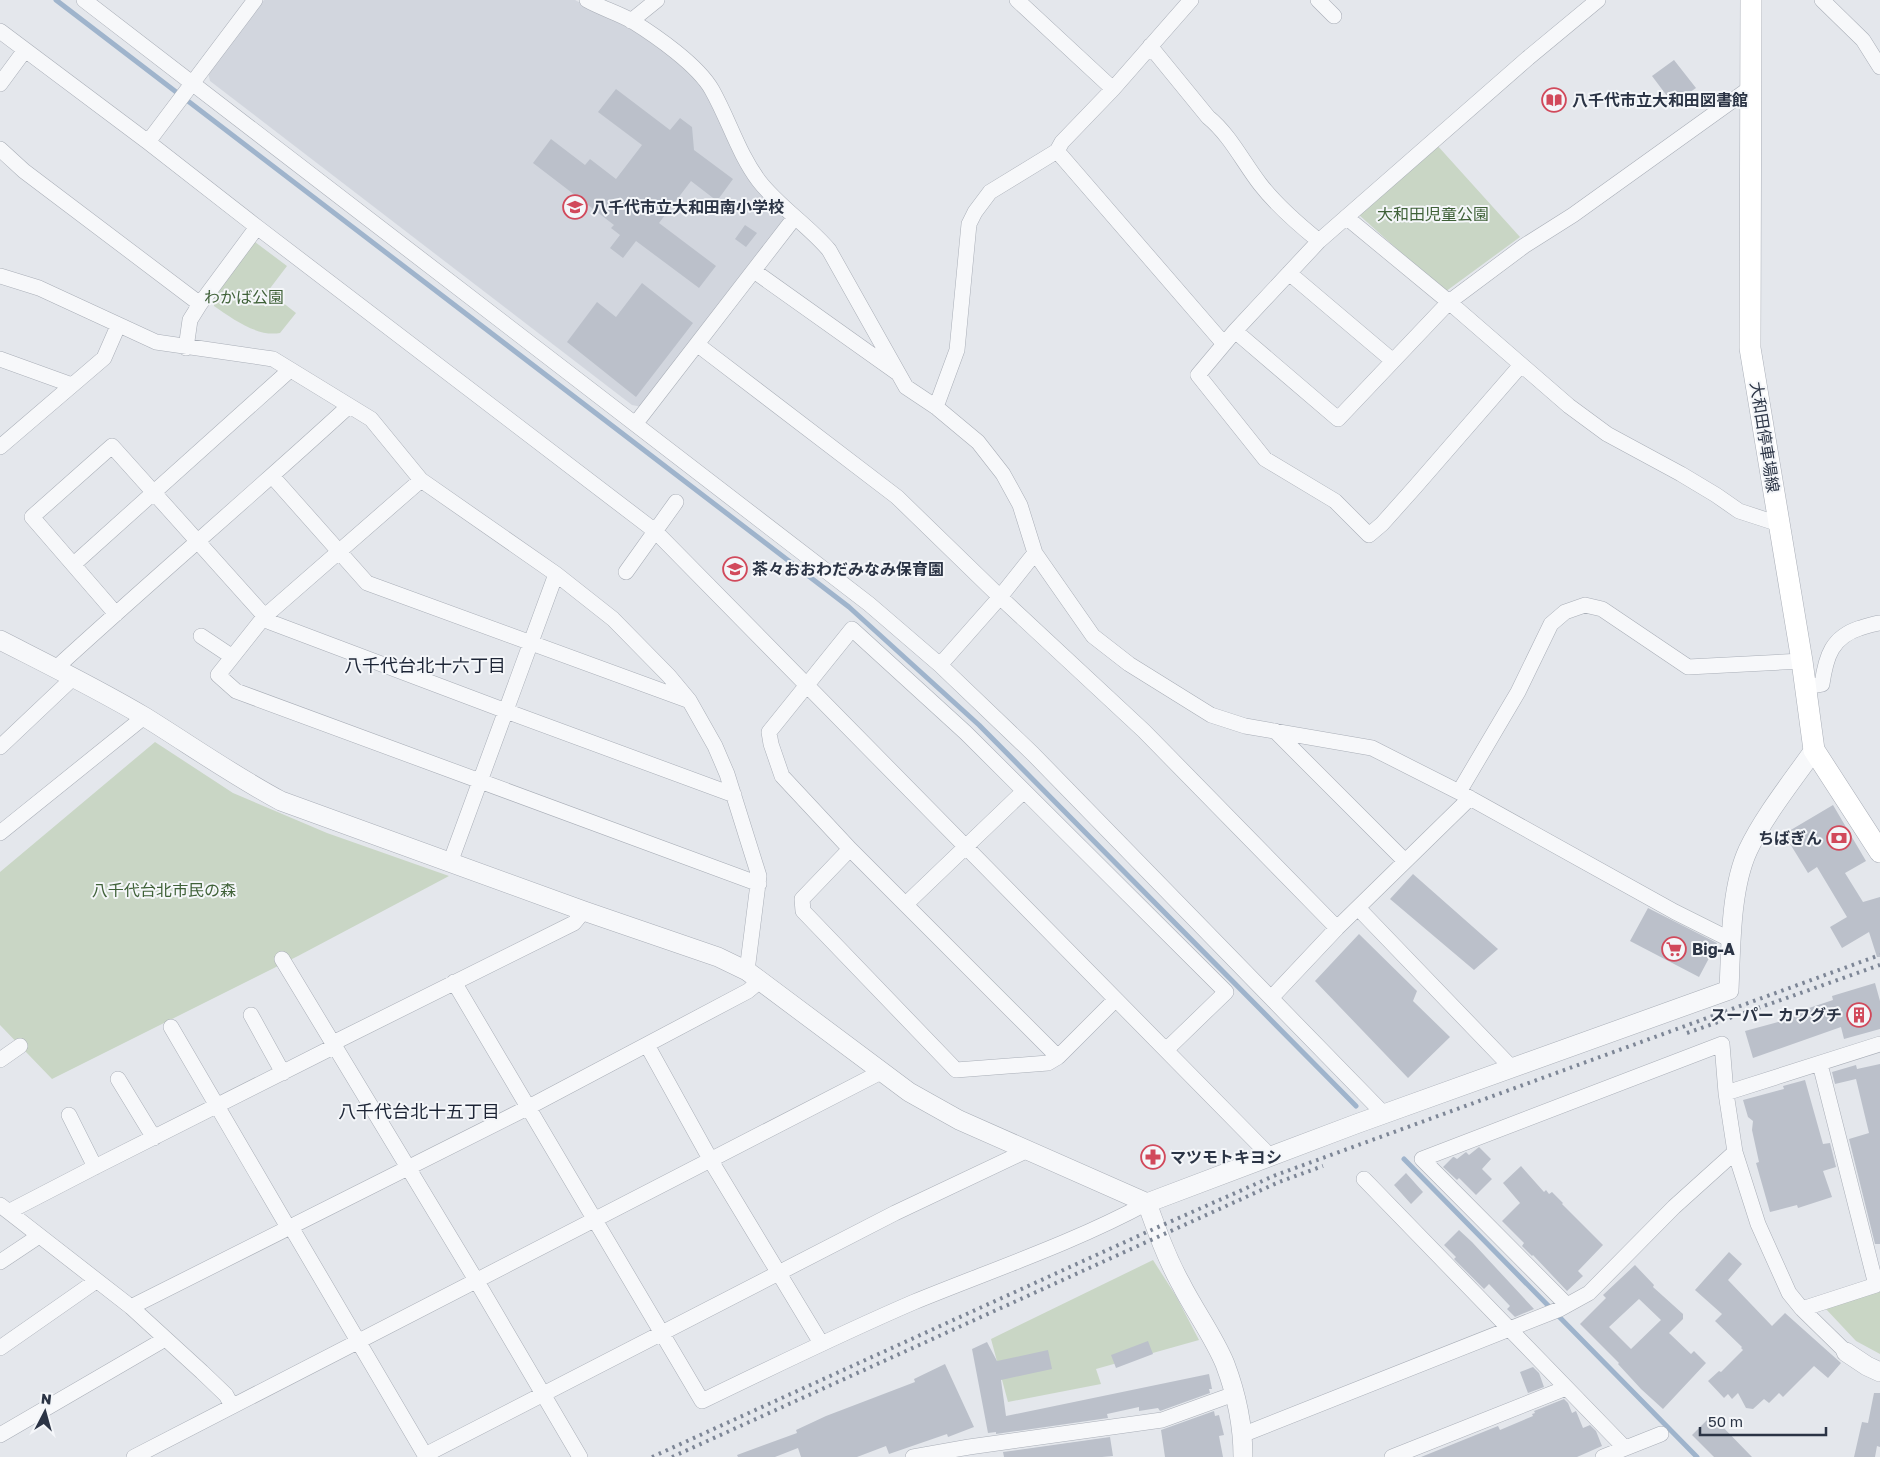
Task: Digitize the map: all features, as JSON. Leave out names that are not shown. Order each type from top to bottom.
[{"type":"main road","name":"大和田停車場線","points":[[1751,0],[1750,348],[1802,661],[1814,750],[1880,852]]},
{"type":"street","points":[[84,0],[191,85],[636,423],[869,604],[940,664],[1033,754],[1384,1114]]},
{"type":"street","points":[[587,0],[631,21],[698,70],[717,90],[743,156],[760,181],[795,217],[816,234],[829,250],[906,387],[936,407],[978,442],[1003,474],[1020,504],[1035,553],[1093,636],[1129,664],[1211,714],[1245,726],[1372,748],[1465,794],[1659,903],[1731,940]]},
{"type":"street","points":[[631,21],[657,0]]},
{"type":"street","points":[[1017,0],[1113,89]]},
{"type":"street","points":[[936,407],[957,350],[970,224],[975,212],[990,192],[1057,151],[1062,142],[1113,89],[1191,0]]},
{"type":"street","points":[[1318,0],[1334,16]]},
{"type":"street","points":[[1522,365],[1422,480],[1382,524],[1369,535],[1335,502],[1265,459],[1198,375],[1235,331],[1318,241],[1528,58],[1598,0]]},
{"type":"street","points":[[1822,0],[1863,40],[1880,67]]},
{"type":"street","points":[[148,142],[191,85],[249,2]]},
{"type":"street","points":[[0,31],[148,142],[655,531],[1270,1156]]},
{"type":"street","points":[[1150,46],[1208,117],[1219,126],[1261,185],[1296,223],[1318,241]]},
{"type":"street","points":[[0,84],[25,50]]},
{"type":"street","points":[[1235,331],[1338,419],[1449,302],[1524,246],[1573,215],[1750,88]]},
{"type":"street","points":[[0,148],[24,171],[200,304]]},
{"type":"street","points":[[1057,151],[1224,344]]},
{"type":"street","points":[[636,423],[795,217]]},
{"type":"street","points":[[1346,217],[1449,302],[1569,406],[1607,434],[1716,494],[1738,511],[1779,524]]},
{"type":"street","points":[[186,348],[190,320],[257,227]]},
{"type":"street","points":[[754,271],[900,374]]},
{"type":"street","points":[[1289,273],[1393,361]]},
{"type":"street","points":[[0,276],[39,288],[156,342],[186,348],[273,359],[371,419],[421,480],[556,574],[620,626],[669,676],[689,700],[715,746],[734,795],[758,876],[754,975],[748,991],[527,1108],[131,1307]]},
{"type":"street","points":[[0,447],[104,358],[118,326]]},
{"type":"street","points":[[698,345],[897,497],[1000,597],[1144,731],[1338,928]]},
{"type":"street","points":[[0,359],[72,385]]},
{"type":"street","points":[[74,564],[290,370]]},
{"type":"street","points":[[56,668],[348,406]]},
{"type":"street","points":[[116,614],[32,517],[112,446],[270,622],[506,712],[734,795]]},
{"type":"street","points":[[272,476],[367,583],[689,700]]},
{"type":"street","points":[[421,480],[264,617],[231,656],[218,675],[236,691],[759,884]]},
{"type":"street","points":[[626,572],[676,502]]},
{"type":"street","points":[[940,664],[1000,597],[1035,553]]},
{"type":"street","points":[[450,863],[556,574]]},
{"type":"street","points":[[1270,998],[1405,861],[1465,794],[1518,692],[1550,624],[1565,612],[1585,605],[1602,609],[1688,667],[1802,661]]},
{"type":"street","points":[[1804,687],[1822,684],[1829,656],[1840,637],[1851,631],[1880,623]]},
{"type":"street","points":[[1058,1057],[850,849],[782,776],[770,744],[769,732],[852,629],[966,733],[1226,992],[1166,1050]]},
{"type":"street","points":[[201,636],[231,656]]},
{"type":"street","points":[[0,640],[74,677],[144,717],[241,780],[281,801],[584,911],[718,957],[754,975],[908,1092],[959,1120],[1147,1203],[1180,1283],[1224,1363],[1234,1394],[1242,1435],[1243,1457]]},
{"type":"street","points":[[0,747],[74,677]]},
{"type":"street","points":[[0,833],[144,717]]},
{"type":"street","points":[[1275,732],[1405,861]]},
{"type":"street","points":[[454,982],[702,1401],[821,1343],[914,1302],[1115,1221],[1147,1203],[1384,1114],[1729,990],[1731,940],[1741,874],[1748,850],[1776,804],[1814,750]]},
{"type":"street","points":[[906,904],[1024,791]]},
{"type":"street","points":[[850,849],[802,899],[803,911],[956,1070],[1048,1063],[1058,1057],[1115,1000]]},
{"type":"street","points":[[1358,908],[1512,1068]]},
{"type":"street","points":[[232,1406],[226,1395],[131,1307],[5,1208],[154,1138],[283,1073],[334,1044],[454,982],[574,923],[584,911]]},
{"type":"street","points":[[282,959],[476,1280],[580,1457]]},
{"type":"street","points":[[251,1016],[283,1073]]},
{"type":"street","points":[[171,1027],[426,1455],[895,1213],[1028,1150]]},
{"type":"street","points":[[1564,1307],[1422,1159],[1722,1044],[1726,1093],[1735,1152],[1758,1224],[1777,1270],[1789,1293],[1802,1309],[1846,1352],[1880,1372]]},
{"type":"street","points":[[1726,1093],[1880,1044]]},
{"type":"street","points":[[647,1045],[711,1161],[821,1343]]},
{"type":"street","points":[[0,1060],[20,1046]]},
{"type":"street","points":[[1802,1309],[1876,1285],[1820,1064]]},
{"type":"street","points":[[134,1457],[881,1072]]},
{"type":"street","points":[[118,1079],[154,1138]]},
{"type":"street","points":[[69,1115],[94,1167]]},
{"type":"street","points":[[1242,1435],[1564,1307],[1589,1293],[1674,1207],[1735,1152]]},
{"type":"street","points":[[1364,1179],[1624,1448]]},
{"type":"street","points":[[0,1262],[39,1236]]},
{"type":"street","points":[[0,1348],[96,1281]]},
{"type":"street","points":[[0,1435],[165,1339]]},
{"type":"street","points":[[1392,1457],[1566,1388]]},
{"type":"street","points":[[913,1457],[930,1456],[969,1447],[1162,1420],[1234,1394]]},
{"type":"street","points":[[1602,1457],[1661,1434]]},
{"type":"shaded area","name":"八千代市立大和田南小学校","points":[[264,0],[575,0],[632,30],[662,50],[695,77],[785,214],[784,220],[642,407],[632,405],[210,81],[208,72]]},
{"type":"green space","name":"大和田児童公園","points":[[1436,144],[1520,237],[1445,292],[1358,214]]},
{"type":"green space","name":"わかば公園","points":[[255,242],[287,266],[268,291],[296,313],[280,333],[271,334],[254,330],[214,306],[214,297]]},
{"type":"green space","name":"八千代台北市民の森","points":[[155,742],[233,793],[327,833],[449,876],[298,956],[52,1079],[0,1025],[0,872]]},
{"type":"green space","points":[[1153,1260],[1176,1296],[1199,1340],[1096,1369],[1101,1384],[1008,1402],[991,1339]]},
{"type":"green space","points":[[1880,1291],[1880,1354],[1856,1341],[1825,1308]]},
{"type":"building","points":[[1674,60],[1696,88],[1673,104],[1652,76]]},
{"type":"building","points":[[616,89],[670,130],[680,118],[692,127],[694,150],[733,179],[717,201],[691,181],[659,223],[716,266],[699,288],[636,241],[623,258],[610,248],[620,235],[611,228],[614,225],[533,163],[551,139],[585,165],[590,159],[616,179],[642,145],[598,112]]},
{"type":"building","points":[[745,225],[757,233],[746,247],[735,239]]},
{"type":"building","points":[[642,283],[693,323],[636,397],[567,342],[597,302],[616,317]]},
{"type":"building","points":[[1833,805],[1866,861],[1845,873],[1863,902],[1880,897],[1880,957],[1877,957],[1869,932],[1842,948],[1830,927],[1847,917],[1817,867],[1808,873],[1784,834]]},
{"type":"building","points":[[1413,874],[1498,949],[1474,970],[1390,899]]},
{"type":"building","points":[[1648,908],[1717,943],[1699,977],[1630,941]]},
{"type":"building","points":[[1359,934],[1417,991],[1413,1001],[1450,1037],[1408,1078],[1315,981]]},
{"type":"building","points":[[1875,983],[1880,1001],[1880,1029],[1844,1039],[1841,1027],[1753,1058],[1745,1031],[1793,1018],[1791,1014],[1833,1000],[1832,996]]},
{"type":"building","points":[[1880,1064],[1880,1244],[1875,1244],[1849,1139],[1869,1133],[1856,1079],[1835,1084],[1832,1072],[1856,1065],[1857,1069]]},
{"type":"building","points":[[1805,1080],[1823,1144],[1830,1143],[1836,1167],[1823,1171],[1832,1197],[1798,1208],[1797,1205],[1770,1212],[1756,1163],[1759,1162],[1752,1130],[1753,1121],[1748,1117],[1743,1100],[1784,1089],[1783,1086]]},
{"type":"building","points":[[1479,1147],[1491,1159],[1482,1169],[1492,1179],[1476,1195],[1459,1178],[1457,1180],[1443,1167],[1453,1157],[1457,1159],[1466,1152],[1469,1155]]},
{"type":"building","points":[[1521,1166],[1544,1192],[1546,1190],[1549,1194],[1552,1192],[1603,1245],[1578,1271],[1583,1276],[1567,1291],[1522,1246],[1524,1243],[1502,1221],[1520,1203],[1503,1183]]},
{"type":"building","points":[[1406,1173],[1423,1192],[1411,1204],[1394,1185]]},
{"type":"building","points":[[1459,1230],[1534,1309],[1515,1317],[1507,1309],[1510,1306],[1489,1284],[1484,1289],[1454,1259],[1456,1257],[1444,1245]]},
{"type":"building","points":[[1729,1252],[1742,1264],[1728,1280],[1772,1326],[1785,1313],[1841,1363],[1828,1378],[1814,1366],[1783,1397],[1779,1393],[1769,1403],[1764,1399],[1753,1409],[1746,1408],[1738,1393],[1732,1399],[1728,1394],[1724,1398],[1708,1381],[1719,1371],[1721,1372],[1743,1350],[1715,1321],[1722,1314],[1695,1290]]},
{"type":"building","points":[[1635,1265],[1654,1285],[1653,1287],[1683,1314],[1683,1319],[1669,1333],[1691,1354],[1694,1351],[1706,1363],[1663,1409],[1641,1389],[1619,1363],[1580,1324],[1606,1298],[1603,1295]],"holes":[[[1639,1299],[1661,1320],[1631,1349],[1609,1327]]]},
{"type":"building","points":[[1148,1341],[1153,1354],[1116,1368],[1111,1355]]},
{"type":"building","points":[[987,1342],[997,1361],[1048,1350],[1052,1369],[1001,1380],[1006,1416],[1209,1374],[1212,1389],[1209,1389],[1210,1393],[1160,1411],[1158,1408],[1139,1411],[1139,1407],[1107,1414],[1108,1418],[996,1434],[996,1432],[988,1433],[972,1349]]},
{"type":"building","points":[[945,1364],[974,1427],[948,1437],[947,1434],[889,1454],[886,1446],[857,1457],[801,1457],[798,1448],[775,1457],[738,1457],[737,1455],[797,1433],[796,1430],[826,1416],[915,1382],[914,1379]]},
{"type":"building","points":[[1533,1367],[1539,1373],[1544,1387],[1528,1393],[1520,1372]]},
{"type":"building","points":[[1874,1393],[1880,1393],[1880,1447],[1877,1446],[1875,1457],[1854,1457],[1862,1422],[1868,1423]]},
{"type":"building","points":[[1564,1399],[1572,1413],[1576,1411],[1583,1428],[1590,1425],[1596,1431],[1602,1446],[1577,1457],[1421,1457],[1498,1426],[1500,1430],[1533,1416],[1534,1411]]},
{"type":"building","points":[[1214,1411],[1215,1416],[1219,1415],[1224,1435],[1219,1436],[1223,1457],[1165,1457],[1161,1430]]},
{"type":"building","points":[[1707,1420],[1714,1426],[1718,1422],[1752,1457],[1714,1457],[1692,1435]]},
{"type":"building","points":[[1110,1437],[1113,1456],[1004,1457],[1003,1452]]},
{"type":"waterway","points":[[56,0],[849,607],[979,725],[1356,1106]]},
{"type":"waterway","points":[[1404,1159],[1697,1457]]},
{"type":"railway","points":[[652,1457],[1276,1175],[1880,955]]},
{"type":"railway","points":[[1687,1033],[1880,965]]},
{"type":"railway","points":[[672,1457],[1279,1182],[1323,1166]]},
{"type":"place","name":"八千代市立大和田図書館","points":[[1554,100]]},
{"type":"place","name":"八千代市立大和田南小学校","points":[[575,207]]},
{"type":"place","name":"茶々おおわだみなみ保育園","points":[[735,569]]},
{"type":"place","name":"ちばぎん","points":[[1839,838]]},
{"type":"place","name":"Big-A","points":[[1674,949]]},
{"type":"place","name":"スーパー カワグチ","points":[[1859,1015]]},
{"type":"place","name":"マツモトキヨシ","points":[[1153,1157]]},
{"type":"district","name":"八千代台北十六丁目","points":[[425,666]]},
{"type":"district","name":"八千代台北十五丁目","points":[[419,1112]]}]
